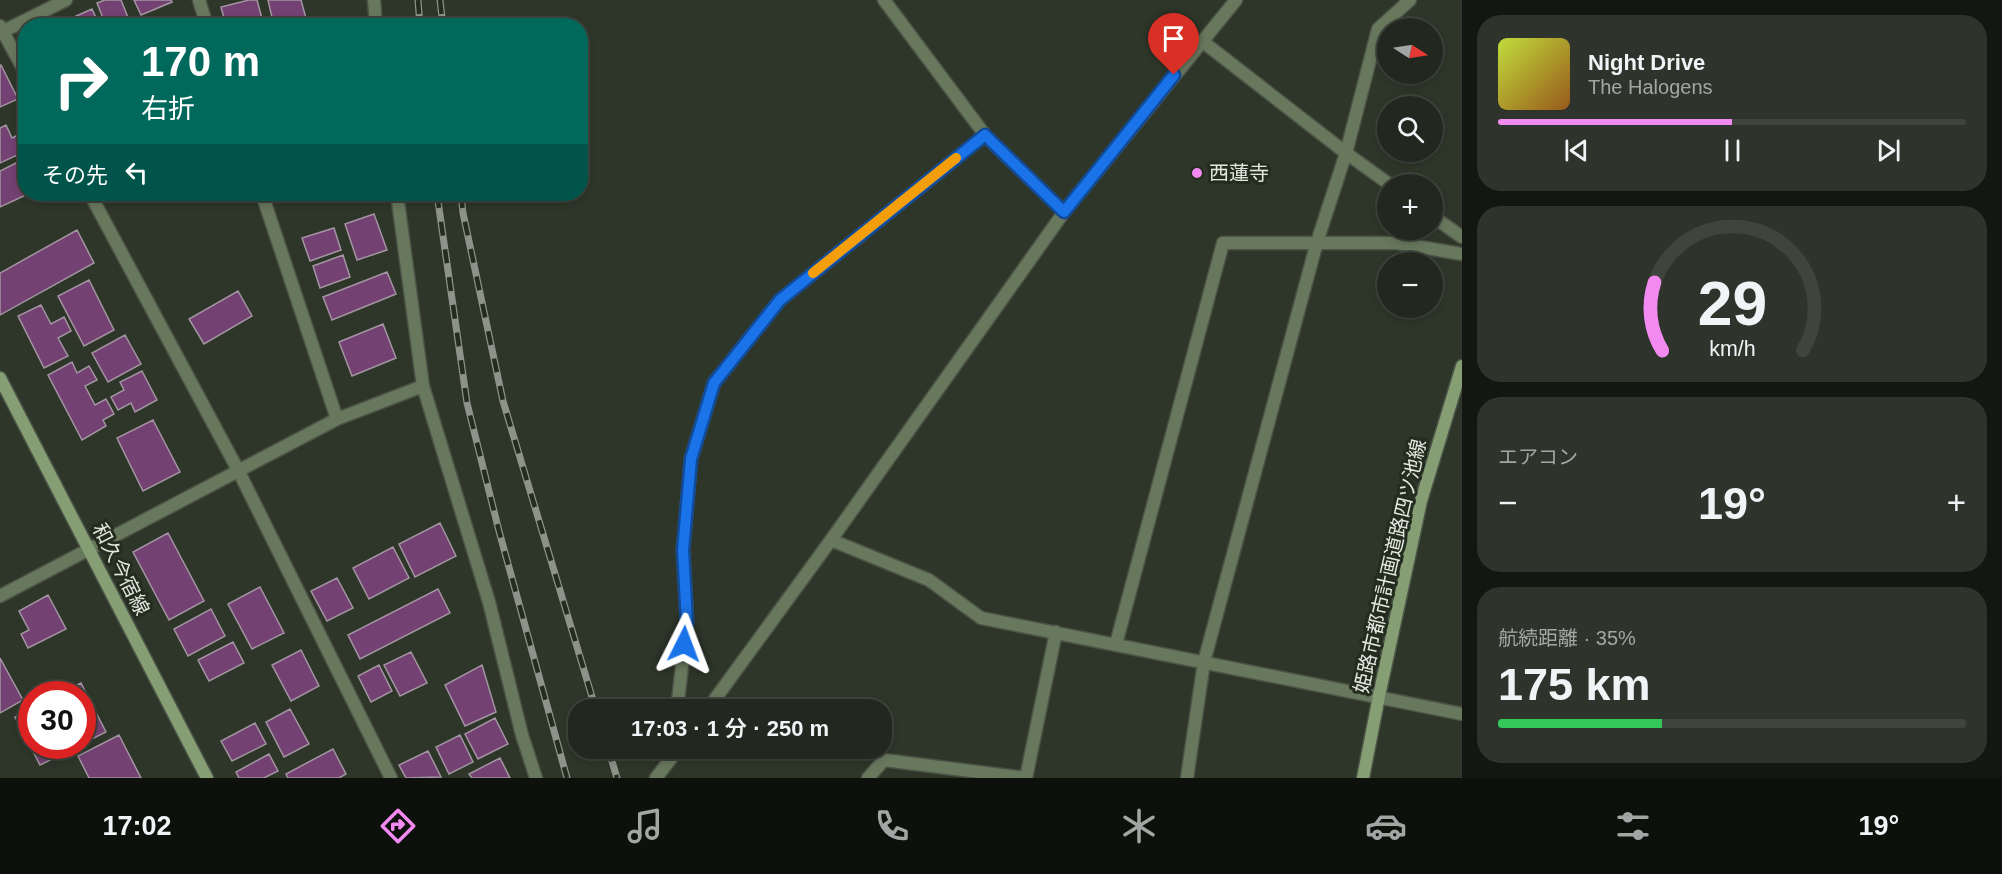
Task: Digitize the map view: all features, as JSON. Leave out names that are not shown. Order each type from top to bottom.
[{"type":"main road","name":"姫路市都市計画道路四ツ池線","points":[[1363,778],[1421,501],[1462,366]]},
{"type":"main road","name":"和久今宿線","points":[[0,378],[207,778]]},
{"type":"street","points":[[27,18],[66,0]]},
{"type":"street","points":[[199,0],[205,18]]},
{"type":"street","points":[[374,0],[375,18]]},
{"type":"street","points":[[884,0],[985,135],[1064,212]]},
{"type":"street","points":[[715,699],[1064,212],[1236,0]]},
{"type":"street","points":[[1187,778],[1204,662],[1317,243],[1346,153],[1378,29],[1410,0]]},
{"type":"street","points":[[18,22],[1,30],[18,60]]},
{"type":"street","points":[[1202,40],[1377,175]]},
{"type":"street","points":[[679,699],[687,622],[683,550],[691,459],[714,383],[780,300],[985,135]]},
{"type":"street","points":[[94,201],[238,470],[391,778]]},
{"type":"street","points":[[264,201],[337,418]]},
{"type":"street","points":[[398,201],[423,386],[489,602],[522,735],[536,778]]},
{"type":"street","points":[[1443,224],[1462,237]]},
{"type":"street","points":[[1116,644],[1223,243],[1397,243],[1462,255]]},
{"type":"street","points":[[0,596],[337,418],[423,386]]},
{"type":"street","points":[[831,540],[929,580],[981,618],[1462,714]]},
{"type":"street","points":[[868,778],[884,760],[1026,778],[1056,632]]},
{"type":"street","points":[[658,777],[670,759]]},
{"type":"building","points":[[105,0],[121,0],[128,18],[103,18],[97,3]]},
{"type":"building","points":[[134,0],[171,0],[172,2],[141,15]]},
{"type":"building","points":[[257,0],[262,18],[224,18],[221,7]]},
{"type":"building","points":[[268,0],[301,0],[306,18],[272,18]]},
{"type":"building","points":[[92,9],[96,18],[72,18]]},
{"type":"building","points":[[0,66],[18,99],[0,107]]},
{"type":"building","points":[[6,125],[12,138],[18,135],[18,155],[0,163],[0,128]]},
{"type":"building","points":[[18,162],[18,199],[0,207],[0,171]]},
{"type":"building","points":[[374,214],[387,250],[357,260],[345,224]]},
{"type":"building","points":[[334,228],[341,250],[310,261],[302,238]]},
{"type":"building","points":[[77,230],[94,263],[0,315],[0,273]]},
{"type":"building","points":[[343,255],[350,277],[320,288],[313,266]]},
{"type":"building","points":[[387,272],[396,294],[332,320],[323,297]]},
{"type":"building","points":[[89,280],[114,330],[84,346],[58,296]]},
{"type":"building","points":[[238,291],[252,316],[204,344],[189,319]]},
{"type":"building","points":[[41,305],[51,324],[64,317],[71,331],[58,338],[68,356],[44,368],[18,316]]},
{"type":"building","points":[[383,324],[396,358],[352,376],[339,342]]},
{"type":"building","points":[[125,335],[141,364],[108,382],[92,353]]},
{"type":"building","points":[[72,362],[77,373],[89,366],[97,380],[85,386],[95,405],[106,399],[114,414],[103,420],[106,426],[82,440],[48,375]]},
{"type":"building","points":[[142,371],[157,400],[135,412],[131,403],[118,410],[111,397],[124,390],[120,382]]},
{"type":"building","points":[[153,420],[180,472],[143,491],[117,438]]},
{"type":"building","points":[[440,523],[456,556],[415,577],[399,544]]},
{"type":"building","points":[[168,533],[204,601],[169,620],[133,552]]},
{"type":"building","points":[[393,547],[409,578],[369,599],[353,568]]},
{"type":"building","points":[[337,578],[353,608],[327,621],[311,591]]},
{"type":"building","points":[[260,587],[284,633],[252,649],[228,604]]},
{"type":"building","points":[[438,589],[450,613],[360,659],[348,635]]},
{"type":"building","points":[[48,595],[66,629],[28,648],[21,634],[29,630],[19,611]]},
{"type":"building","points":[[211,609],[225,636],[188,656],[174,629]]},
{"type":"building","points":[[233,642],[244,663],[209,681],[198,660]]},
{"type":"building","points":[[301,650],[319,686],[291,701],[272,665]]},
{"type":"building","points":[[411,652],[427,683],[400,696],[384,665]]},
{"type":"building","points":[[0,658],[18,691],[18,703],[0,713]]},
{"type":"building","points":[[379,665],[392,691],[371,702],[358,676]]},
{"type":"building","points":[[482,665],[496,712],[465,726],[445,685]]},
{"type":"building","points":[[290,709],[309,744],[284,757],[266,722]]},
{"type":"building","points":[[96,712],[106,732],[96,737]]},
{"type":"building","points":[[495,718],[508,744],[478,759],[465,734]]},
{"type":"building","points":[[255,723],[266,744],[232,761],[221,741]]},
{"type":"building","points":[[119,735],[141,778],[89,778],[80,759],[96,759],[96,747]]},
{"type":"building","points":[[460,735],[473,762],[449,774],[436,747]]},
{"type":"building","points":[[333,749],[346,774],[339,778],[288,778],[286,774]]},
{"type":"building","points":[[428,751],[441,777],[406,778],[399,765]]},
{"type":"building","points":[[269,754],[278,771],[264,778],[239,778],[236,772]]},
{"type":"building","points":[[500,758],[510,778],[472,778],[469,774]]},
{"type":"building","points":[[37,759],[52,759],[40,765]]},
{"type":"railway","points":[[418,0],[419,18]]},
{"type":"railway","points":[[440,0],[442,18]]},
{"type":"railway","points":[[438,201],[467,403],[499,531],[567,778]]},
{"type":"railway","points":[[462,201],[503,401],[593,699]]},
{"type":"railway","points":[[611,759],[617,778]]},
{"type":"slow traffic","points":[[813,273],[956,158]]},
{"type":"place","name":"西蓮寺","points":[[1197,173]]},
{"type":"route","points":[[684,644],[687,622],[683,550],[691,459],[714,383],[780,300],[985,135],[1064,212],[1174,75]]}]
